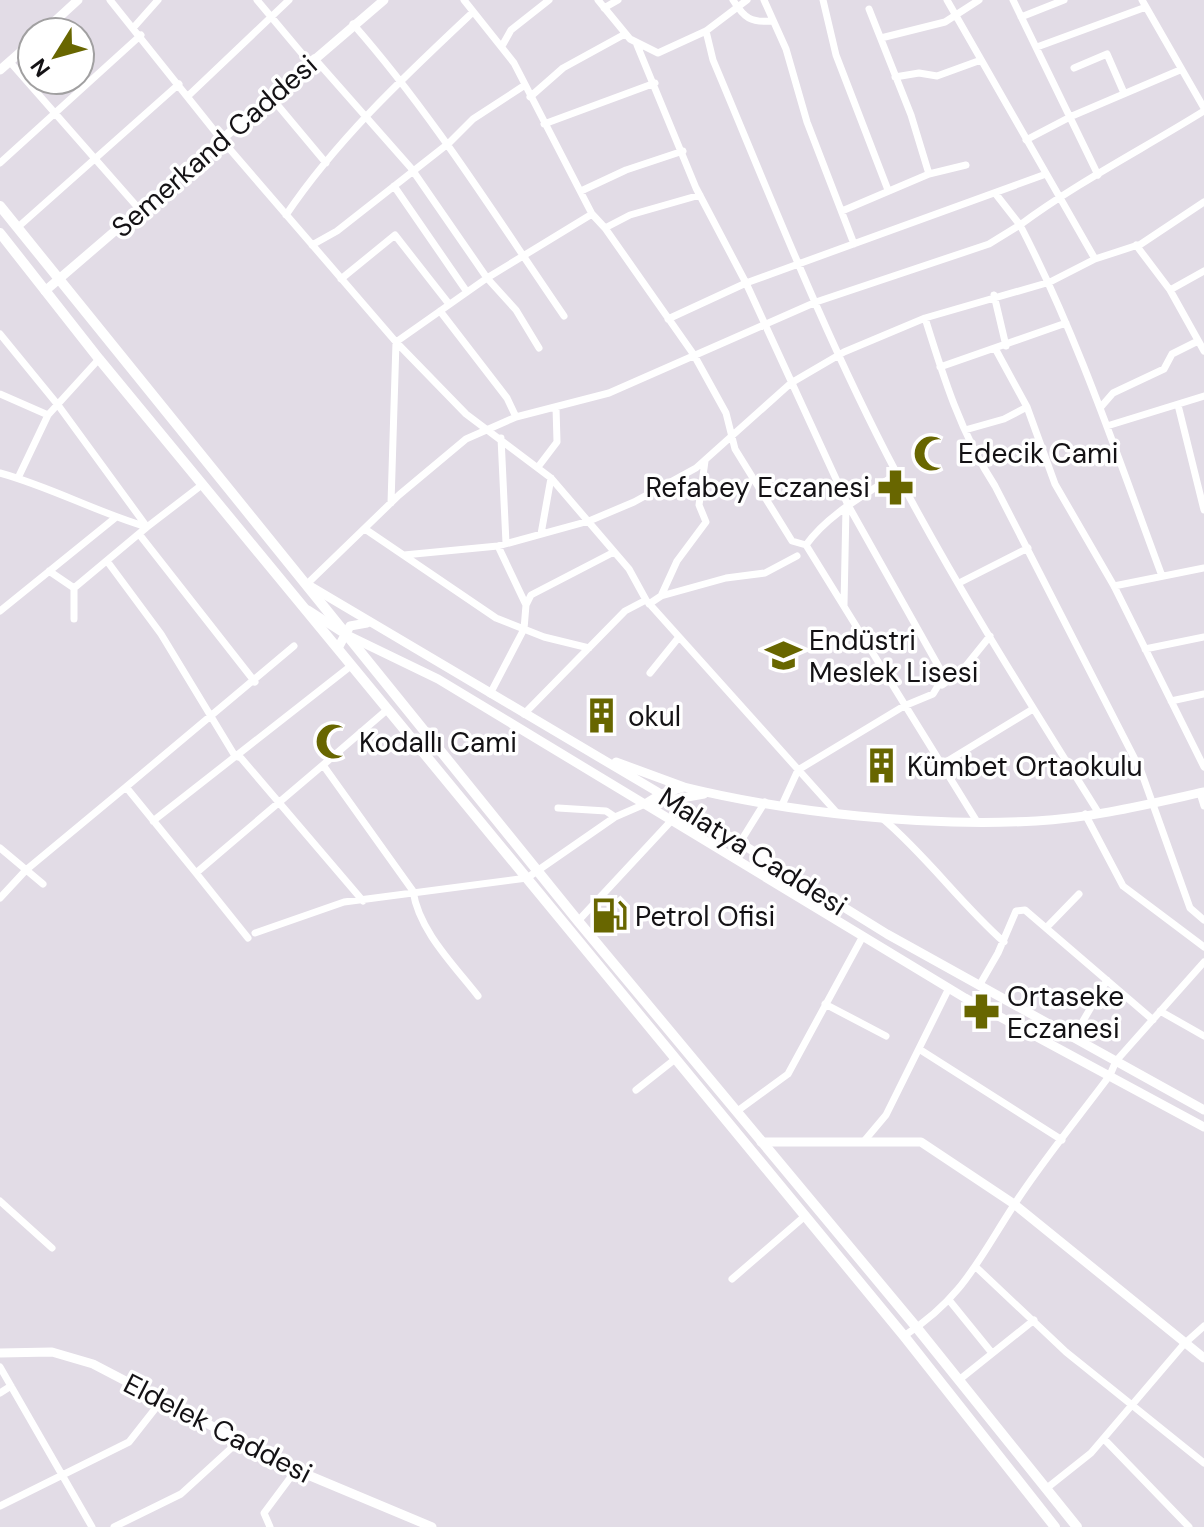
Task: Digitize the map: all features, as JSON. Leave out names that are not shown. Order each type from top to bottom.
[{"type":"main road","points":[[0,206],[537,871],[917,1328],[1077,1527]]},
{"type":"main road","points":[[0,233],[4,245],[904,1336],[1055,1527]]},
{"type":"street","points":[[60,16],[78,0]]},
{"type":"street","points":[[110,0],[221,139],[396,342],[466,414],[551,478],[614,552],[648,602],[838,814]]},
{"type":"street","points":[[134,27],[158,0]]},
{"type":"street","points":[[257,0],[413,171],[487,278],[516,310],[539,348]]},
{"type":"street","points":[[188,96],[289,0]]},
{"type":"street","name":"Semerkand Caddesi","points":[[45,291],[60,282],[270,96],[384,0]]},
{"type":"street","points":[[464,0],[502,46],[592,214],[694,355],[726,413],[735,449],[792,541],[806,545],[976,820]]},
{"type":"street","points":[[502,46],[511,30],[549,0]]},
{"type":"street","points":[[598,0],[637,45],[658,53],[706,31],[735,3],[747,0]]},
{"type":"street","points":[[604,8],[618,0]]},
{"type":"street","points":[[764,0],[786,49],[807,122],[854,244]]},
{"type":"street","points":[[823,0],[836,55],[888,190]]},
{"type":"street","points":[[947,0],[1095,259]]},
{"type":"street","points":[[881,38],[956,16],[979,0]]},
{"type":"street","points":[[1013,0],[1098,175]]},
{"type":"street","points":[[1021,17],[1064,0]]},
{"type":"street","points":[[735,3],[751,21],[772,21]]},
{"type":"street","points":[[307,584],[391,503],[466,439],[516,417],[609,393],[816,302],[989,244],[1059,196],[1204,109],[1144,4],[1037,47]]},
{"type":"street","points":[[869,9],[929,174]]},
{"type":"street","points":[[286,215],[317,168],[326,163],[401,79],[473,12]]},
{"type":"street","points":[[353,24],[401,79],[449,143],[564,316]]},
{"type":"street","points":[[706,31],[713,60],[799,264],[897,474],[1033,709],[1098,812]]},
{"type":"street","points":[[530,97],[563,68],[625,34]]},
{"type":"street","points":[[0,163],[141,35]]},
{"type":"street","points":[[637,45],[700,195],[746,283],[847,506],[941,666],[942,685]]},
{"type":"street","points":[[1074,68],[1107,54],[1124,93]]},
{"type":"street","points":[[0,70],[16,57]]},
{"type":"street","points":[[895,77],[919,73],[937,76],[981,60]]},
{"type":"street","points":[[10,62],[140,210]]},
{"type":"street","points":[[1026,140],[1072,116],[1180,70]]},
{"type":"street","points":[[544,124],[655,83]]},
{"type":"street","points":[[17,228],[179,84]]},
{"type":"street","points":[[312,245],[337,231],[449,143],[473,119],[525,85]]},
{"type":"street","points":[[270,96],[326,163]]},
{"type":"street","points":[[581,191],[626,170],[683,151]]},
{"type":"street","points":[[842,211],[929,174],[966,165]]},
{"type":"street","points":[[668,319],[746,283],[1046,174]]},
{"type":"street","points":[[394,186],[467,292]]},
{"type":"street","points":[[995,193],[1020,225],[1050,282],[1162,576]]},
{"type":"street","points":[[605,228],[630,215],[700,195]]},
{"type":"street","points":[[404,555],[502,544],[589,521],[634,502],[705,461],[791,383],[840,354],[925,318],[994,295],[1050,282],[1095,259],[1136,245],[1203,202]]},
{"type":"street","points":[[396,342],[487,278],[592,214]]},
{"type":"street","points":[[341,279],[395,235],[449,304]]},
{"type":"street","points":[[1136,245],[1170,290],[1204,351]]},
{"type":"street","points":[[1170,290],[1204,271]]},
{"type":"street","points":[[994,295],[1006,346]]},
{"type":"street","points":[[440,311],[507,398],[516,417]]},
{"type":"street","points":[[925,318],[965,430],[1141,771],[1190,908],[1204,920]]},
{"type":"street","points":[[940,367],[996,350],[1066,323]]},
{"type":"street","points":[[1,336],[58,405],[147,527]]},
{"type":"street","points":[[1100,408],[1113,393],[1164,369],[1172,354],[1198,341]]},
{"type":"street","points":[[391,503],[396,342]]},
{"type":"street","points":[[996,350],[1027,407],[1055,484],[1114,586],[1203,763]]},
{"type":"street","points":[[18,478],[48,415],[99,359]]},
{"type":"street","points":[[0,394],[48,415]]},
{"type":"street","points":[[1107,426],[1204,396]]},
{"type":"street","points":[[1178,405],[1204,510]]},
{"type":"street","points":[[538,467],[557,442],[556,407]]},
{"type":"street","points":[[965,430],[1004,419],[1027,407]]},
{"type":"street","points":[[490,694],[524,629],[526,605],[502,544],[501,438]]},
{"type":"street","points":[[661,596],[677,561],[706,522],[699,505],[705,461]]},
{"type":"street","points":[[0,473],[44,485],[115,518],[147,527]]},
{"type":"street","points":[[806,545],[815,532],[847,506],[897,474]]},
{"type":"street","points":[[541,534],[551,478]]},
{"type":"street","points":[[74,588],[203,484]]},
{"type":"street","points":[[844,607],[847,506]]},
{"type":"street","points":[[0,611],[115,518]]},
{"type":"street","points":[[365,529],[496,618],[589,648]]},
{"type":"street","points":[[139,534],[255,682]]},
{"type":"street","points":[[959,583],[1028,548]]},
{"type":"street","points":[[526,605],[542,587],[614,552]]},
{"type":"street","points":[[524,714],[625,611],[661,596],[726,578],[765,573],[797,556]]},
{"type":"street","points":[[107,561],[161,634],[235,756],[278,801],[363,901]]},
{"type":"street","points":[[1114,586],[1204,568]]},
{"type":"street","points":[[49,571],[74,588]]},
{"type":"street","name":"Malatya Caddesi","points":[[307,584],[367,623],[673,801],[739,844],[979,986],[1204,1110]]},
{"type":"street","points":[[74,588],[74,619]]},
{"type":"street","points":[[305,608],[345,634],[438,679],[949,988],[1204,1127]]},
{"type":"street","points":[[338,648],[350,626],[367,623]]},
{"type":"street","points":[[782,805],[798,770],[904,706],[933,694],[961,672],[990,636]]},
{"type":"street","points":[[650,673],[679,637]]},
{"type":"street","points":[[1145,649],[1204,637]]},
{"type":"street","points":[[0,898],[26,870],[209,715],[255,682],[294,646]]},
{"type":"street","points":[[153,821],[352,665]]},
{"type":"street","points":[[1171,701],[1204,694]]},
{"type":"street","points":[[196,873],[388,709]]},
{"type":"street","points":[[941,765],[1033,709]]},
{"type":"street","points":[[588,751],[684,787],[838,814],[1037,821],[1202,792],[1204,806]]},
{"type":"street","points":[[323,765],[413,891],[415,908],[425,926],[478,996]]},
{"type":"street","points":[[126,787],[196,873],[252,935],[344,902],[527,878],[615,817],[661,794],[684,787]]},
{"type":"street","points":[[645,804],[709,793]]},
{"type":"street","points":[[739,844],[765,802]]},
{"type":"street","points":[[558,808],[606,811],[615,817]]},
{"type":"street","points":[[1085,814],[1123,886],[1204,947]]},
{"type":"street","points":[[881,817],[928,860],[957,898],[1004,942]]},
{"type":"street","points":[[578,921],[672,820]]},
{"type":"street","points":[[0,848],[43,884]]},
{"type":"street","points":[[1046,928],[1079,894]]},
{"type":"street","points":[[979,986],[1004,942],[1016,911],[1025,910],[1153,1020]]},
{"type":"street","points":[[736,1112],[788,1074],[863,936]]},
{"type":"street","points":[[904,1336],[949,1300],[977,1268],[1014,1204],[1110,1075],[1116,1061],[1204,963]]},
{"type":"street","points":[[1073,1038],[1107,980]]},
{"type":"street","points":[[865,1140],[886,1115],[949,988]]},
{"type":"street","points":[[825,1004],[886,1036]]},
{"type":"street","points":[[1160,1011],[1204,1036]]},
{"type":"street","points":[[919,1049],[1062,1140]]},
{"type":"street","points":[[636,1090],[674,1060]]},
{"type":"street","points":[[761,1142],[921,1142],[1014,1204],[1204,1358]]},
{"type":"street","points":[[0,1201],[52,1248]]},
{"type":"street","points":[[732,1279],[805,1216]]},
{"type":"street","points":[[977,1268],[1066,1352],[1204,1463]]},
{"type":"street","points":[[949,1300],[992,1353]]},
{"type":"street","points":[[959,1380],[1034,1320]]},
{"type":"street","points":[[1047,1488],[1104,1439],[1184,1344],[1204,1326]]},
{"type":"street","name":"Eldelek Caddesi","points":[[0,1353],[52,1352],[93,1364],[296,1470],[432,1527]]},
{"type":"street","points":[[0,1367],[92,1527]]},
{"type":"street","points":[[0,1393],[11,1386]]},
{"type":"street","points":[[0,1506],[129,1442],[162,1400]]},
{"type":"street","points":[[1104,1439],[1189,1527]]},
{"type":"street","points":[[114,1527],[181,1494],[239,1441]]},
{"type":"street","points":[[270,1527],[264,1520],[264,1513],[296,1470]]},
{"type":"place","name":"Edecik Cami","points":[[932,453]]},
{"type":"place","name":"Refabey Eczanesi","points":[[896,487]]},
{"type":"place","name":"Endüstri Meslek Lisesi","points":[[783,656]]},
{"type":"place","name":"okul","points":[[602,716]]},
{"type":"place","name":"Kodallı Cami","points":[[333,742]]},
{"type":"place","name":"Kümbet Ortaokulu","points":[[881,766]]},
{"type":"place","name":"Petrol Ofisi","points":[[609,916]]},
{"type":"place","name":"Ortaseke Eczanesi","points":[[981,1012]]}]
